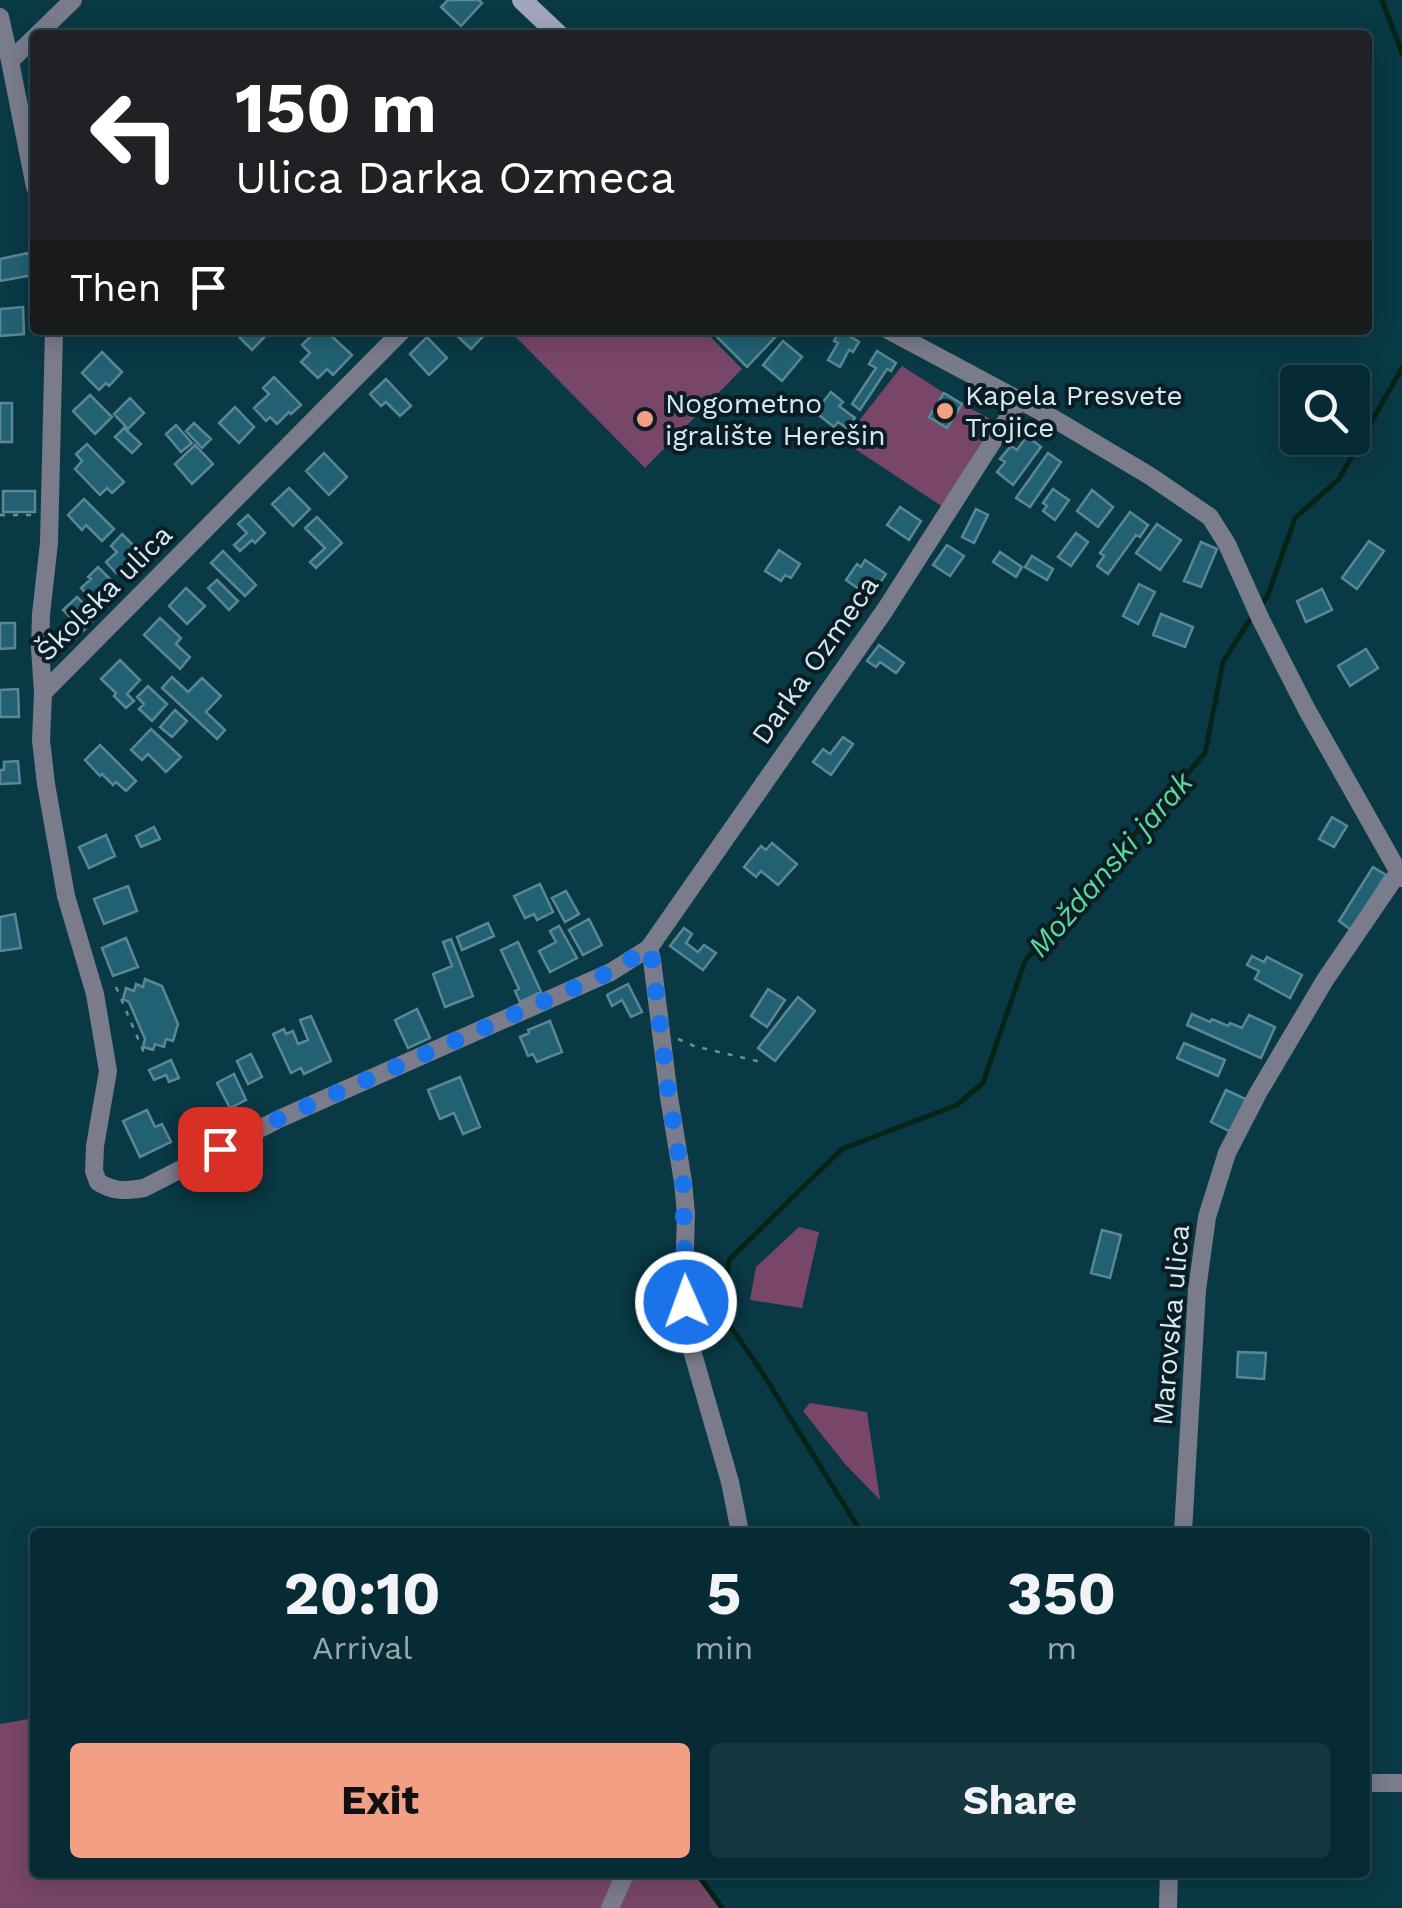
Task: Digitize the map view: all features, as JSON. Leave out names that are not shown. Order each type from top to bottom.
[{"type":"main road","points":[[522,0],[554,30]]},
{"type":"street","points":[[42,30],[73,0]]},
{"type":"street","points":[[0,18],[30,161]]},
{"type":"street","points":[[10,62],[30,42]]},
{"type":"street","points":[[44,692],[40,648],[50,516],[54,335]]},
{"type":"street","name":"Školska ulica","points":[[399,335],[44,692],[41,740],[46,784],[66,896],[95,994],[108,1070],[95,1146],[94,1171],[98,1182],[121,1192],[144,1188],[280,1118],[610,972],[649,948]]},
{"type":"street","points":[[897,335],[1020,400],[1150,476],[1210,517],[1227,544],[1306,710],[1400,876]]},
{"type":"street","name":"Darka Ozmeca","points":[[649,948],[885,610],[1020,400]]},
{"type":"street","points":[[40,648],[49,655],[75,662]]},
{"type":"street","name":"Marovska ulica","points":[[1184,1528],[1197,1290],[1207,1217],[1228,1153],[1258,1093],[1325,980],[1400,876]]},
{"type":"street","points":[[649,948],[683,1182],[684,1279],[692,1347],[739,1528]]},
{"type":"street","points":[[1370,1783],[1402,1783]]},
{"type":"street","points":[[610,1908],[623,1878]]},
{"type":"street","points":[[1168,1908],[1169,1878]]},
{"type":"path","points":[[0,515],[50,516]]},
{"type":"path","points":[[116,987],[145,1055]]},
{"type":"path","points":[[660,1026],[694,1046],[765,1063]]},
{"type":"shaded area","name":"Nogometno igralište Herešin","points":[[514,335],[709,335],[742,369],[645,468]]},
{"type":"shaded area","points":[[902,366],[944,393],[930,418],[947,428],[962,404],[994,421],[943,507],[843,441]]},
{"type":"shaded area","points":[[799,1227],[819,1232],[802,1308],[750,1300],[756,1267]]},
{"type":"shaded area","points":[[810,1403],[867,1412],[880,1500],[803,1411]]},
{"type":"shaded area","points":[[30,1719],[30,1878],[700,1878],[722,1908],[0,1908],[0,1724]]},
{"type":"building","points":[[448,0],[482,3],[461,26],[441,7]]},
{"type":"building","points":[[28,253],[30,276],[0,281],[0,259]]},
{"type":"building","points":[[23,307],[24,334],[0,336],[0,309]]},
{"type":"building","points":[[243,335],[266,335],[252,350],[240,338]]},
{"type":"building","points":[[312,335],[330,335],[352,355],[333,375],[327,369],[318,378],[301,362],[310,353],[302,345]]},
{"type":"building","points":[[456,335],[484,335],[471,349]]},
{"type":"building","points":[[715,335],[777,335],[747,367]]},
{"type":"building","points":[[837,335],[848,335],[859,342],[853,352],[849,350],[840,367],[828,360],[838,343],[834,341]]},
{"type":"building","points":[[427,337],[447,358],[429,375],[410,354]]},
{"type":"building","points":[[783,341],[802,357],[782,381],[763,365]]},
{"type":"building","points":[[877,351],[896,363],[891,371],[887,369],[860,410],[852,404],[876,368],[869,364]]},
{"type":"building","points":[[102,352],[122,372],[109,386],[106,383],[99,390],[82,373]]},
{"type":"building","points":[[274,377],[301,405],[277,424],[270,417],[266,421],[254,408],[269,394],[263,388]]},
{"type":"building","points":[[386,379],[411,406],[400,416],[386,402],[381,406],[370,394]]},
{"type":"building","points":[[831,392],[843,402],[839,406],[855,418],[847,428],[838,422],[834,427],[815,412]]},
{"type":"building","name":"Kapela Presvete Trojice","points":[[944,393],[962,404],[947,428],[929,417]]},
{"type":"building","points":[[90,395],[112,417],[95,434],[73,411]]},
{"type":"building","points":[[130,398],[144,413],[128,429],[114,414]]},
{"type":"building","points":[[0,403],[12,403],[12,442],[0,442]]},
{"type":"building","points":[[235,407],[254,427],[239,443],[219,423]]},
{"type":"building","points":[[194,423],[211,439],[202,448],[186,431]]},
{"type":"building","points":[[176,425],[192,443],[181,452],[166,434]]},
{"type":"building","points":[[124,428],[141,444],[132,453],[115,437]]},
{"type":"building","points":[[1027,436],[1041,447],[1013,485],[997,472],[1005,462],[1000,459],[1011,446],[1017,450]]},
{"type":"building","points":[[87,444],[124,482],[112,493],[107,488],[100,495],[75,469],[82,461],[76,454]]},
{"type":"building","points":[[195,445],[213,464],[192,484],[175,464]]},
{"type":"building","points":[[324,453],[347,477],[329,495],[306,471]]},
{"type":"building","points":[[1048,453],[1061,462],[1030,507],[1016,498]]},
{"type":"building","points":[[289,488],[310,509],[293,526],[272,504]]},
{"type":"building","points":[[1053,489],[1069,500],[1055,520],[1043,511],[1047,506],[1043,503]]},
{"type":"building","points":[[1092,490],[1113,507],[1098,527],[1077,511]]},
{"type":"building","points":[[3,491],[35,491],[35,512],[3,512]]},
{"type":"building","points":[[84,499],[114,529],[102,541],[86,525],[82,530],[68,515]]},
{"type":"building","points":[[900,507],[921,521],[909,540],[887,525]]},
{"type":"building","points":[[976,509],[988,515],[974,543],[962,537]]},
{"type":"building","points":[[1130,512],[1148,525],[1108,574],[1097,566],[1104,556],[1100,553]]},
{"type":"building","points":[[248,515],[265,533],[240,551],[234,545],[247,533],[238,524]]},
{"type":"building","points":[[317,517],[342,543],[316,568],[310,562],[325,548],[305,528]]},
{"type":"building","points":[[1157,524],[1181,540],[1160,570],[1136,553]]},
{"type":"building","points":[[1076,533],[1088,542],[1071,566],[1058,557]]},
{"type":"building","points":[[122,534],[139,551],[116,573],[106,562],[117,552],[111,546]]},
{"type":"building","points":[[1369,541],[1384,551],[1357,589],[1342,578]]},
{"type":"building","points":[[1201,542],[1217,549],[1201,587],[1184,581]]},
{"type":"building","points":[[947,545],[964,556],[950,576],[933,565]]},
{"type":"building","points":[[779,550],[800,564],[791,578],[785,575],[781,581],[765,571]]},
{"type":"building","points":[[223,551],[256,585],[245,596],[211,563]]},
{"type":"building","points":[[1000,552],[1022,567],[1016,577],[993,562]]},
{"type":"building","points":[[1032,556],[1053,569],[1047,580],[1025,567]]},
{"type":"building","points":[[865,560],[886,574],[870,597],[846,580],[857,564],[861,567]]},
{"type":"building","points":[[98,567],[118,587],[96,609],[81,588]]},
{"type":"building","points":[[217,580],[238,601],[229,610],[208,588]]},
{"type":"building","points":[[1139,584],[1155,592],[1138,624],[1123,616]]},
{"type":"building","points":[[186,588],[205,606],[187,624],[169,606]]},
{"type":"building","points":[[1322,589],[1332,610],[1306,622],[1297,601]]},
{"type":"building","points":[[77,597],[97,617],[76,638],[65,627],[72,619],[63,610]]},
{"type":"building","points":[[1161,614],[1193,627],[1185,647],[1153,635]]},
{"type":"building","points":[[160,618],[181,638],[176,644],[190,657],[180,669],[144,635]]},
{"type":"building","points":[[0,623],[15,623],[15,648],[0,649]]},
{"type":"building","points":[[879,645],[904,663],[896,673],[880,662],[876,667],[867,661]]},
{"type":"building","points":[[1366,649],[1378,668],[1350,686],[1338,666]]},
{"type":"building","points":[[120,660],[140,680],[127,694],[134,701],[126,708],[101,679]]},
{"type":"building","points":[[172,677],[188,692],[202,678],[221,696],[206,712],[225,730],[217,739],[162,688]]},
{"type":"building","points":[[148,686],[167,704],[152,721],[139,709],[144,704],[137,697]]},
{"type":"building","points":[[18,689],[19,717],[0,717],[0,690]]},
{"type":"building","points":[[175,710],[187,721],[172,737],[160,727]]},
{"type":"building","points":[[151,729],[181,757],[166,772],[148,754],[142,760],[131,750]]},
{"type":"building","points":[[843,737],[853,744],[831,775],[813,762],[823,749],[830,754]]},
{"type":"building","points":[[100,745],[136,781],[126,791],[100,776],[85,760]]},
{"type":"building","points":[[18,761],[20,783],[0,784],[4,762]]},
{"type":"building","points":[[1332,817],[1347,826],[1334,847],[1319,839]]},
{"type":"building","points":[[154,827],[160,839],[141,847],[136,836]]},
{"type":"building","points":[[106,835],[115,856],[89,868],[79,847]]},
{"type":"building","points":[[772,843],[797,864],[778,885],[761,871],[756,877],[744,867],[761,846],[766,850]]},
{"type":"building","points":[[1373,867],[1386,875],[1351,930],[1339,921]]},
{"type":"building","points":[[540,884],[553,912],[537,920],[534,914],[525,918],[514,896]]},
{"type":"building","points":[[128,886],[137,911],[104,924],[94,899]]},
{"type":"building","points":[[566,891],[579,914],[565,922],[552,898]]},
{"type":"building","points":[[15,914],[21,948],[0,951],[0,917]]},
{"type":"building","points":[[589,919],[602,945],[583,955],[569,930]]},
{"type":"building","points":[[488,923],[494,936],[462,950],[457,937]]},
{"type":"building","points":[[559,926],[577,958],[550,972],[539,951],[556,942],[550,931]]},
{"type":"building","points":[[684,928],[692,934],[686,943],[698,952],[704,945],[716,953],[703,970],[670,946]]},
{"type":"building","points":[[126,938],[138,967],[113,976],[102,948]]},
{"type":"building","points":[[451,939],[473,996],[445,1007],[433,974],[452,966],[443,942]]},
{"type":"building","points":[[518,942],[541,992],[520,1002],[515,991],[519,989],[501,950]]},
{"type":"building","points":[[1252,956],[1264,962],[1267,957],[1302,975],[1290,998],[1255,979],[1259,971],[1247,965]]},
{"type":"building","points":[[145,979],[162,986],[178,1024],[173,1041],[166,1039],[164,1047],[155,1044],[153,1050],[143,1047],[145,1039],[129,1002],[123,999],[126,988],[134,991],[136,984],[143,987]]},
{"type":"building","points":[[628,984],[642,1012],[631,1017],[622,1000],[612,1006],[607,995]]},
{"type":"building","points":[[768,989],[785,1000],[767,1027],[751,1016]]},
{"type":"building","points":[[798,997],[815,1011],[775,1061],[758,1048]]},
{"type":"building","points":[[417,1009],[430,1038],[408,1048],[395,1020]]},
{"type":"building","points":[[1192,1014],[1242,1028],[1249,1015],[1275,1027],[1261,1058],[1187,1025]]},
{"type":"building","points":[[311,1016],[331,1061],[304,1074],[301,1068],[291,1073],[273,1034],[284,1029],[286,1034],[293,1031],[298,1044],[308,1040],[300,1020]]},
{"type":"building","points":[[550,1021],[562,1052],[537,1062],[533,1054],[528,1056],[520,1037]]},
{"type":"building","points":[[1184,1043],[1225,1060],[1218,1076],[1177,1058]]},
{"type":"building","points":[[251,1054],[262,1077],[248,1084],[237,1061]]},
{"type":"building","points":[[171,1060],[179,1078],[169,1082],[166,1075],[154,1080],[149,1070]]},
{"type":"building","points":[[234,1074],[246,1100],[230,1108],[217,1083]]},
{"type":"building","points":[[460,1077],[480,1127],[463,1134],[454,1113],[440,1119],[428,1090]]},
{"type":"building","points":[[1226,1090],[1248,1100],[1233,1133],[1211,1122]]},
{"type":"building","points":[[147,1110],[155,1127],[162,1124],[171,1142],[140,1157],[123,1121]]},
{"type":"building","points":[[1102,1230],[1121,1235],[1110,1278],[1091,1273]]},
{"type":"building","points":[[1238,1352],[1266,1353],[1264,1379],[1237,1377]]},
{"type":"waterway","name":"Moždanski jarak","points":[[1382,0],[1402,53]]},
{"type":"waterway","name":"Moždanski jarak","points":[[1260,607],[1268,595],[1295,518],[1339,479],[1402,368]]},
{"type":"waterway","name":"Moždanski jarak","points":[[859,1528],[721,1313],[729,1260],[842,1149],[957,1105],[983,1083],[1025,961],[1205,753],[1223,662],[1253,615]]},
{"type":"waterway","name":"Moždanski jarak","points":[[700,1878],[722,1908]]},
{"type":"place","name":"Kapela Presvete Trojice","points":[[945,411]]},
{"type":"place","name":"Nogometno igralište Herešin","points":[[645,419]]},
{"type":"route","points":[[220,1149],[280,1118],[610,972],[649,948],[683,1182],[686,1302]]}]
